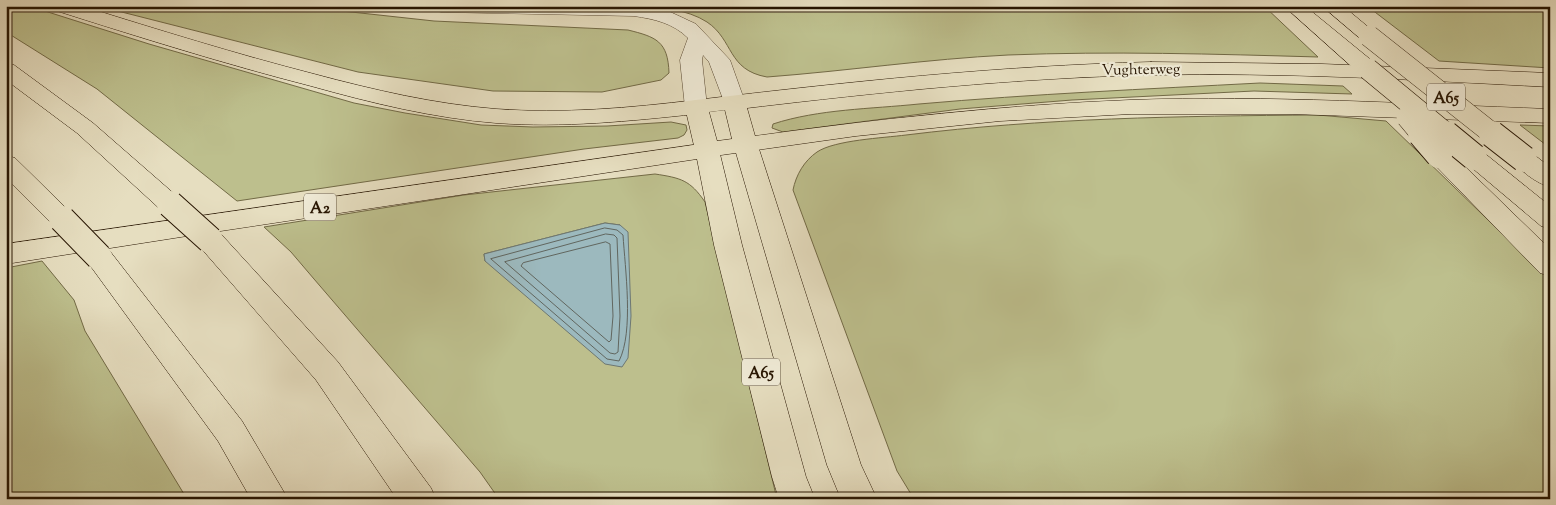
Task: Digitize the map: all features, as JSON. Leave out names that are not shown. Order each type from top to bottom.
[{"type":"main road","name":"Vughterweg","points":[[61,6],[193,48],[352,90],[467,113],[566,118],[648,113],[902,82],[1095,70],[1265,68],[1550,80]]},
{"type":"main road","name":"A65","points":[[1293,6],[1550,220]]},
{"type":"main road","name":"A65","points":[[1332,6],[1550,179]]},
{"type":"main road","name":"A65","points":[[1341,6],[1369,36]]},
{"type":"main road","name":"A65","points":[[1368,69],[1438,156],[1550,266]]},
{"type":"main road","points":[[6,70],[85,128],[210,240],[326,371],[418,499]]},
{"type":"main road","points":[[734,102],[844,465],[859,499]]},
{"type":"main road","points":[[696,107],[707,150],[856,129],[1000,114],[1131,107],[1292,107],[1550,116]]},
{"type":"main road","name":"A65","points":[[707,150],[728,245],[789,477],[798,499]]},
{"type":"main road","name":"A2","points":[[6,254],[707,150]]},
{"type":"main road","points":[[6,163],[99,258],[230,431],[270,499]]},
{"type":"street","points":[[441,6],[634,10],[659,14],[677,20],[689,28],[719,60],[734,102]]},
{"type":"street","points":[[696,107],[691,60],[698,38]]},
{"type":"green space","points":[[6,6],[29,6],[149,44],[354,103],[405,113],[481,125],[533,127],[607,126],[671,122],[686,125],[687,130],[684,135],[678,138],[584,149],[237,201],[97,89],[6,32]]},
{"type":"green space","points":[[98,6],[296,6],[434,21],[628,30],[646,35],[659,42],[666,54],[669,73],[661,80],[602,92],[493,91],[358,72]]},
{"type":"green space","points":[[635,6],[1264,6],[1318,57],[1124,53],[1008,55],[947,59],[767,77],[745,68],[732,54],[716,29],[707,22],[691,14],[654,7]]},
{"type":"green space","points":[[1367,6],[1550,6],[1550,68],[1439,61]]},
{"type":"green space","points":[[1260,83],[1343,86],[1352,94],[1254,91],[1072,100],[960,109],[783,132],[772,128],[773,124],[791,119],[845,110],[1004,97]]},
{"type":"green space","points":[[1318,115],[1386,121],[1550,280],[1550,499],[914,499],[897,471],[793,190],[801,169],[812,156],[825,148],[860,140],[957,129],[1060,121],[1163,117]]},
{"type":"green space","points":[[1520,125],[1550,126],[1550,148]]},
{"type":"green space","points":[[655,174],[684,181],[695,189],[705,202],[777,499],[499,499],[480,472],[291,252],[264,227],[464,195]],"holes":[[[605,223],[620,225],[485,261],[484,254]]]},
{"type":"green space","points":[[42,261],[74,300],[85,331],[187,499],[6,499],[6,268]]},
{"type":"water","points":[[605,223],[620,225],[628,232],[631,316],[628,358],[622,367],[605,364],[485,261],[484,254]]}]
